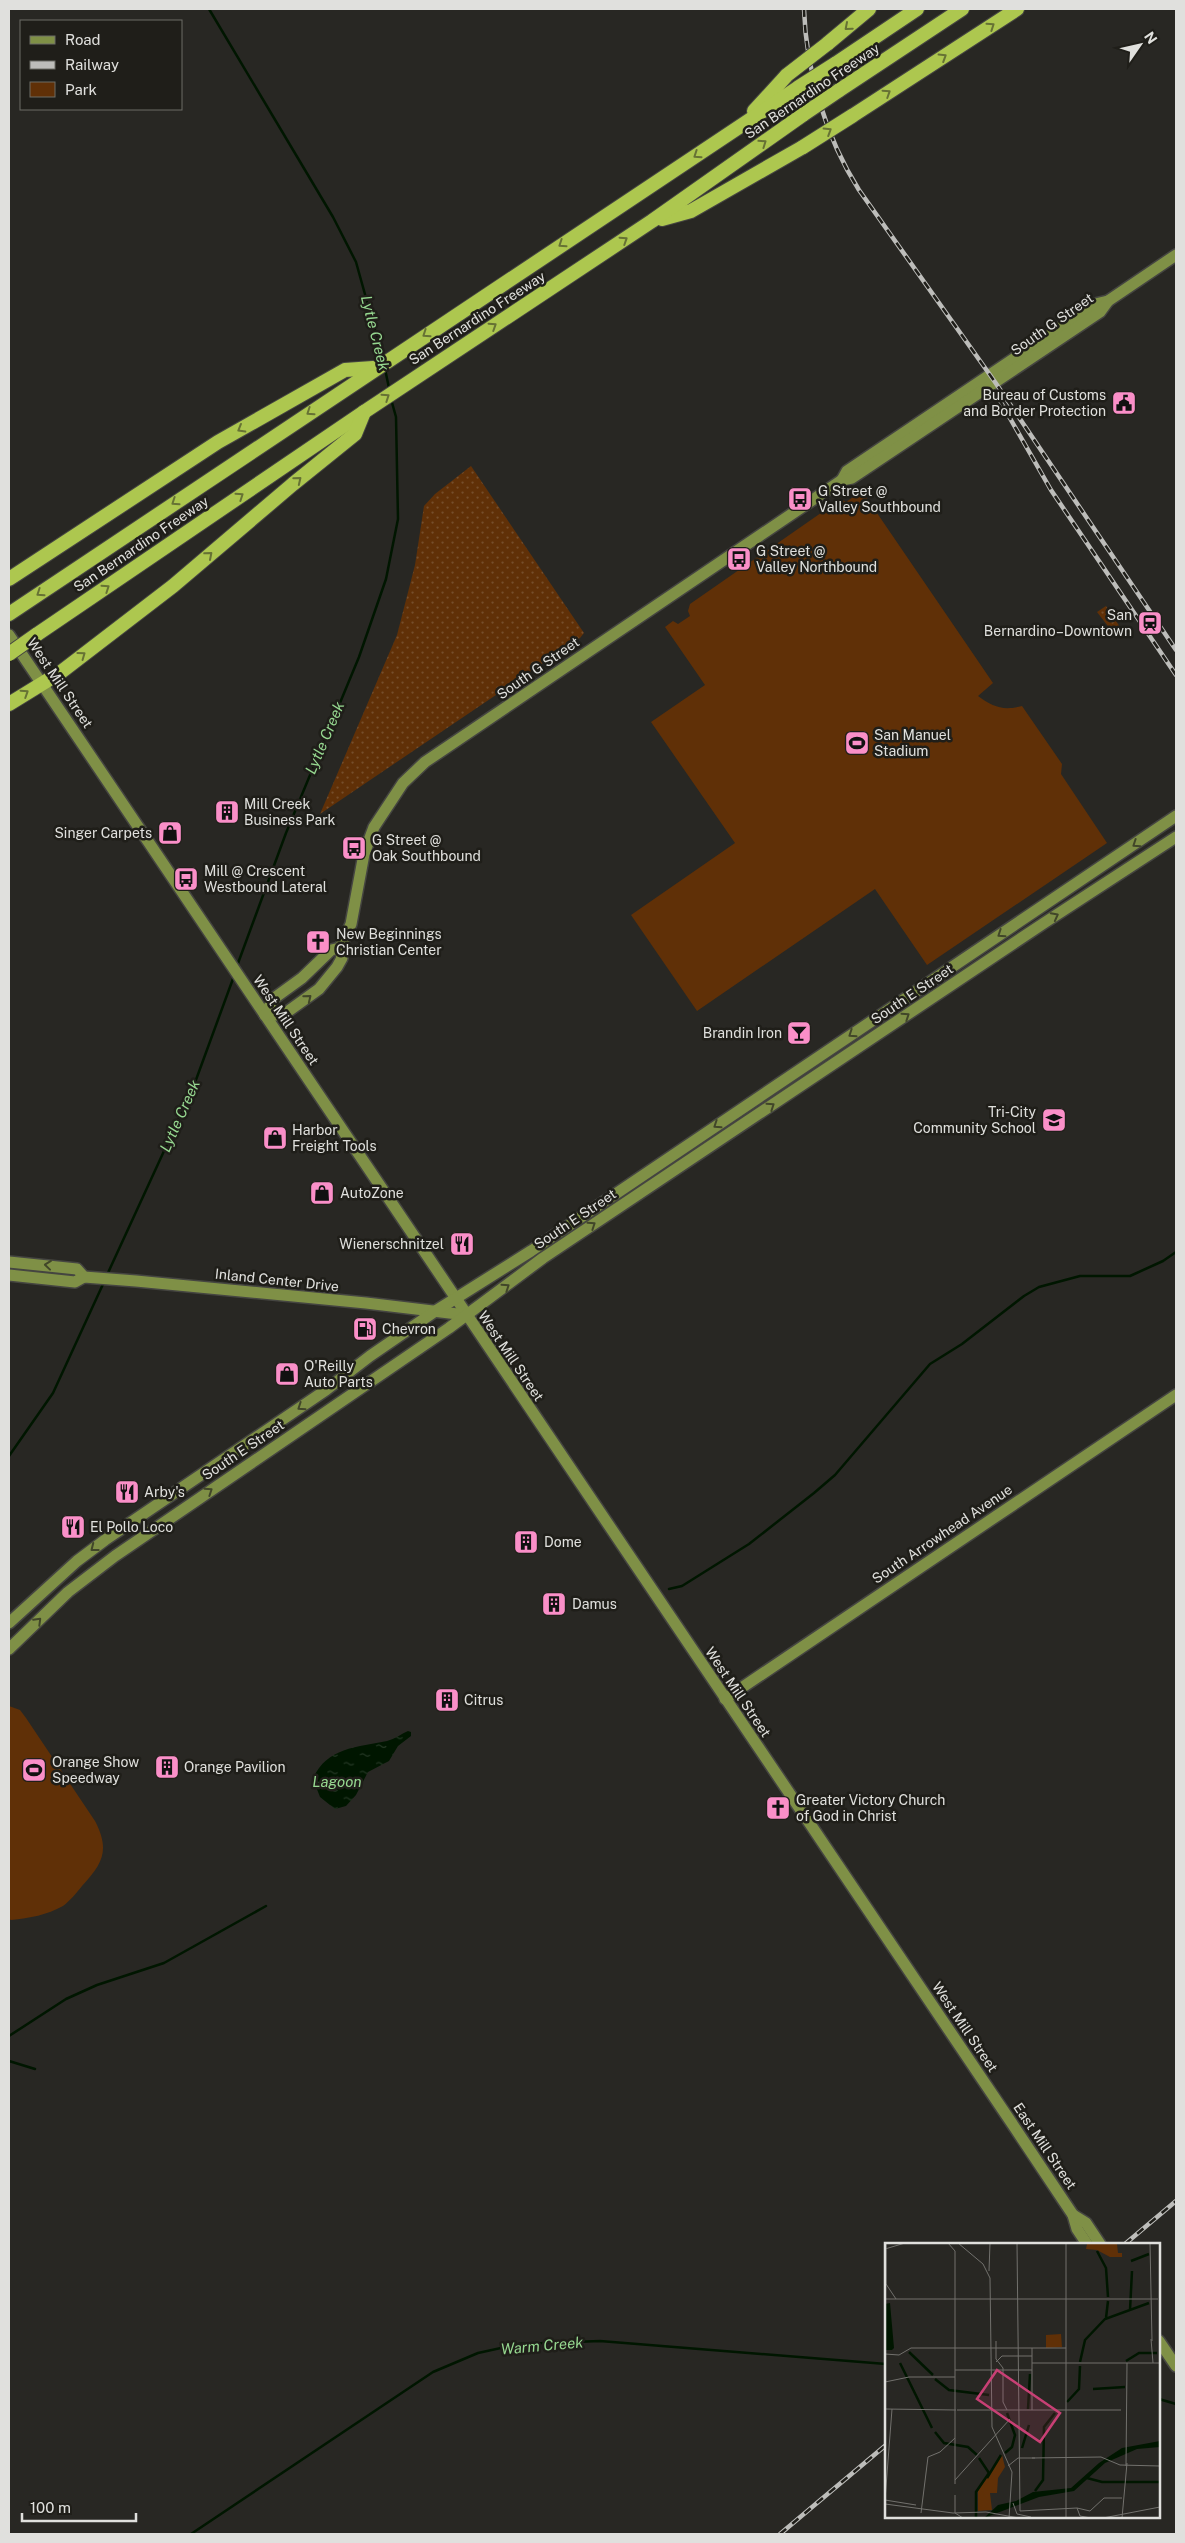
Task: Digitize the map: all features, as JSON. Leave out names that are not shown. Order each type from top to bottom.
[{"type":"highway","points":[[738,128],[787,75],[869,9]]},
{"type":"highway","name":"San Bernardino Freeway","points":[[14,610],[350,384],[917,9]]},
{"type":"highway","name":"San Bernardino Freeway","points":[[9,654],[408,382],[652,222],[804,114],[962,9]]},
{"type":"highway","points":[[652,222],[691,211],[803,147],[1017,9]]},
{"type":"highway","points":[[9,579],[218,442],[345,370],[376,367]]},
{"type":"highway","points":[[9,704],[61,672],[173,586],[355,434],[364,412]]},
{"type":"main road","name":"South G Street","points":[[265,1015],[284,1015],[318,989],[337,967],[342,958],[340,948],[351,924],[364,854],[374,827],[392,798],[413,773],[649,609],[842,480],[852,478],[1100,312],[1108,301],[1176,255]]},
{"type":"main road","name":"West Mill Street","points":[[9,634],[991,2093]]},
{"type":"main road","name":"South E Street","points":[[9,1623],[70,1567],[105,1540],[326,1390],[370,1356],[1176,816]]},
{"type":"main road","name":"South E Street","points":[[9,1649],[68,1592],[115,1556],[515,1281],[543,1258],[1044,923],[1176,838]]},
{"type":"main road","points":[[265,1015],[273,999],[302,978],[331,950],[340,948]]},
{"type":"main road","name":"Inland Center Drive","points":[[9,1262],[77,1269],[84,1277]]},
{"type":"main road","name":"Inland Center Drive","points":[[9,1275],[76,1282],[84,1277],[136,1281],[366,1303],[466,1315]]},
{"type":"main road","name":"South Arrowhead Avenue","points":[[725,1699],[1176,1395]]},
{"type":"main road","name":"East Mill Street","points":[[991,2093],[1073,2215],[1077,2229],[1086,2243]]},
{"type":"main road","name":"East Mill Street","points":[[1073,2215],[1086,2223],[1099,2243]]},
{"type":"main road","points":[[1160,2342],[1176,2366]]},
{"type":"green space","points":[[471,466],[584,633],[580,638],[320,814],[397,635],[415,565],[424,506],[435,494]]},
{"type":"green space","name":"San Manuel Stadium","points":[[862,491],[993,683],[978,696],[998,707],[1022,706],[1062,764],[1061,774],[1107,843],[927,965],[875,889],[697,1011],[631,915],[735,843],[651,722],[705,685],[665,627],[673,621],[678,624],[690,616],[688,611],[690,604],[841,499],[846,502]]},
{"type":"green space","points":[[1106,606],[1122,630],[1118,628],[1111,630],[1097,612]]},
{"type":"green space","name":"Orange Show Speedway","points":[[9,1706],[20,1710],[26,1718],[95,1821],[100,1831],[103,1848],[102,1856],[95,1870],[63,1906],[38,1916],[11,1920],[9,1919]]},
{"type":"water","name":"Lagoon","points":[[408,1731],[411,1732],[411,1736],[398,1746],[389,1761],[368,1772],[356,1795],[346,1806],[335,1809],[320,1797],[313,1779],[326,1760],[344,1750],[390,1740]]},
{"type":"waterway","name":"Lytle Creek","points":[[209,9],[333,217],[356,262],[383,359]]},
{"type":"waterway","name":"Lytle Creek","points":[[385,369],[389,388]]},
{"type":"waterway","name":"Lytle Creek","points":[[237,966],[286,833],[359,657],[386,579],[398,519],[396,417],[391,399]]},
{"type":"waterway","name":"Lytle Creek","points":[[107,1275],[193,1088],[234,976]]},
{"type":"waterway","points":[[669,1589],[682,1586],[749,1544],[814,1493],[835,1475],[930,1364],[962,1344],[1024,1296],[1039,1287],[1080,1276],[1130,1276],[1163,1261],[1176,1252]]},
{"type":"waterway","name":"Lytle Creek","points":[[9,1456],[53,1393],[104,1282]]},
{"type":"waterway","points":[[9,2036],[66,1999],[97,1985],[164,1963],[266,1906]]},
{"type":"waterway","points":[[9,2061],[35,2069]]},
{"type":"waterway","name":"Warm Creek","points":[[191,2534],[433,2372],[478,2353],[519,2344],[600,2341],[885,2364]]},
{"type":"waterway","name":"Warm Creek","points":[[1160,2399],[1176,2404]]},
{"type":"railway","points":[[804,9],[809,56],[820,103],[847,170],[859,190],[995,382],[1176,650]]},
{"type":"railway","points":[[999,399],[1051,490],[1176,675]]},
{"type":"railway","points":[[1126,2243],[1176,2201]]},
{"type":"railway","points":[[780,2534],[885,2446]]},
{"type":"place","name":"Bureau of Customs and Border Protection","points":[[1124,403]]},
{"type":"place","name":"G Street @ Valley Southbound","points":[[800,499]]},
{"type":"place","name":"G Street @ Valley Northbound","points":[[739,559]]},
{"type":"place","name":"San Bernardino–Downtown","points":[[1150,623]]},
{"type":"place","name":"San Manuel Stadium","points":[[857,743]]},
{"type":"place","name":"Mill Creek Business Park","points":[[227,812]]},
{"type":"place","name":"Singer Carpets","points":[[170,833]]},
{"type":"place","name":"G Street @ Oak Southbound","points":[[354,848]]},
{"type":"place","name":"Mill @ Crescent Westbound Lateral","points":[[186,879]]},
{"type":"place","name":"New Beginnings Christian Center","points":[[318,942]]},
{"type":"place","name":"Brandin Iron","points":[[799,1033]]},
{"type":"place","name":"Tri-City Community School","points":[[1054,1120]]},
{"type":"place","name":"Harbor Freight Tools","points":[[275,1138]]},
{"type":"place","name":"AutoZone","points":[[322,1193]]},
{"type":"place","name":"Wienerschnitzel","points":[[462,1244]]},
{"type":"place","name":"Chevron","points":[[365,1329]]},
{"type":"place","name":"O'Reilly Auto Parts","points":[[287,1374]]},
{"type":"place","name":"Arby's","points":[[127,1492]]},
{"type":"place","name":"El Pollo Loco","points":[[73,1527]]},
{"type":"place","name":"Dome","points":[[526,1542]]},
{"type":"place","name":"Damus","points":[[554,1604]]},
{"type":"place","name":"Citrus","points":[[447,1700]]},
{"type":"place","name":"Orange Pavilion","points":[[167,1767]]},
{"type":"place","name":"Orange Show Speedway","points":[[34,1770]]},
{"type":"place","name":"Greater Victory Church of God in Christ","points":[[778,1808]]}]
